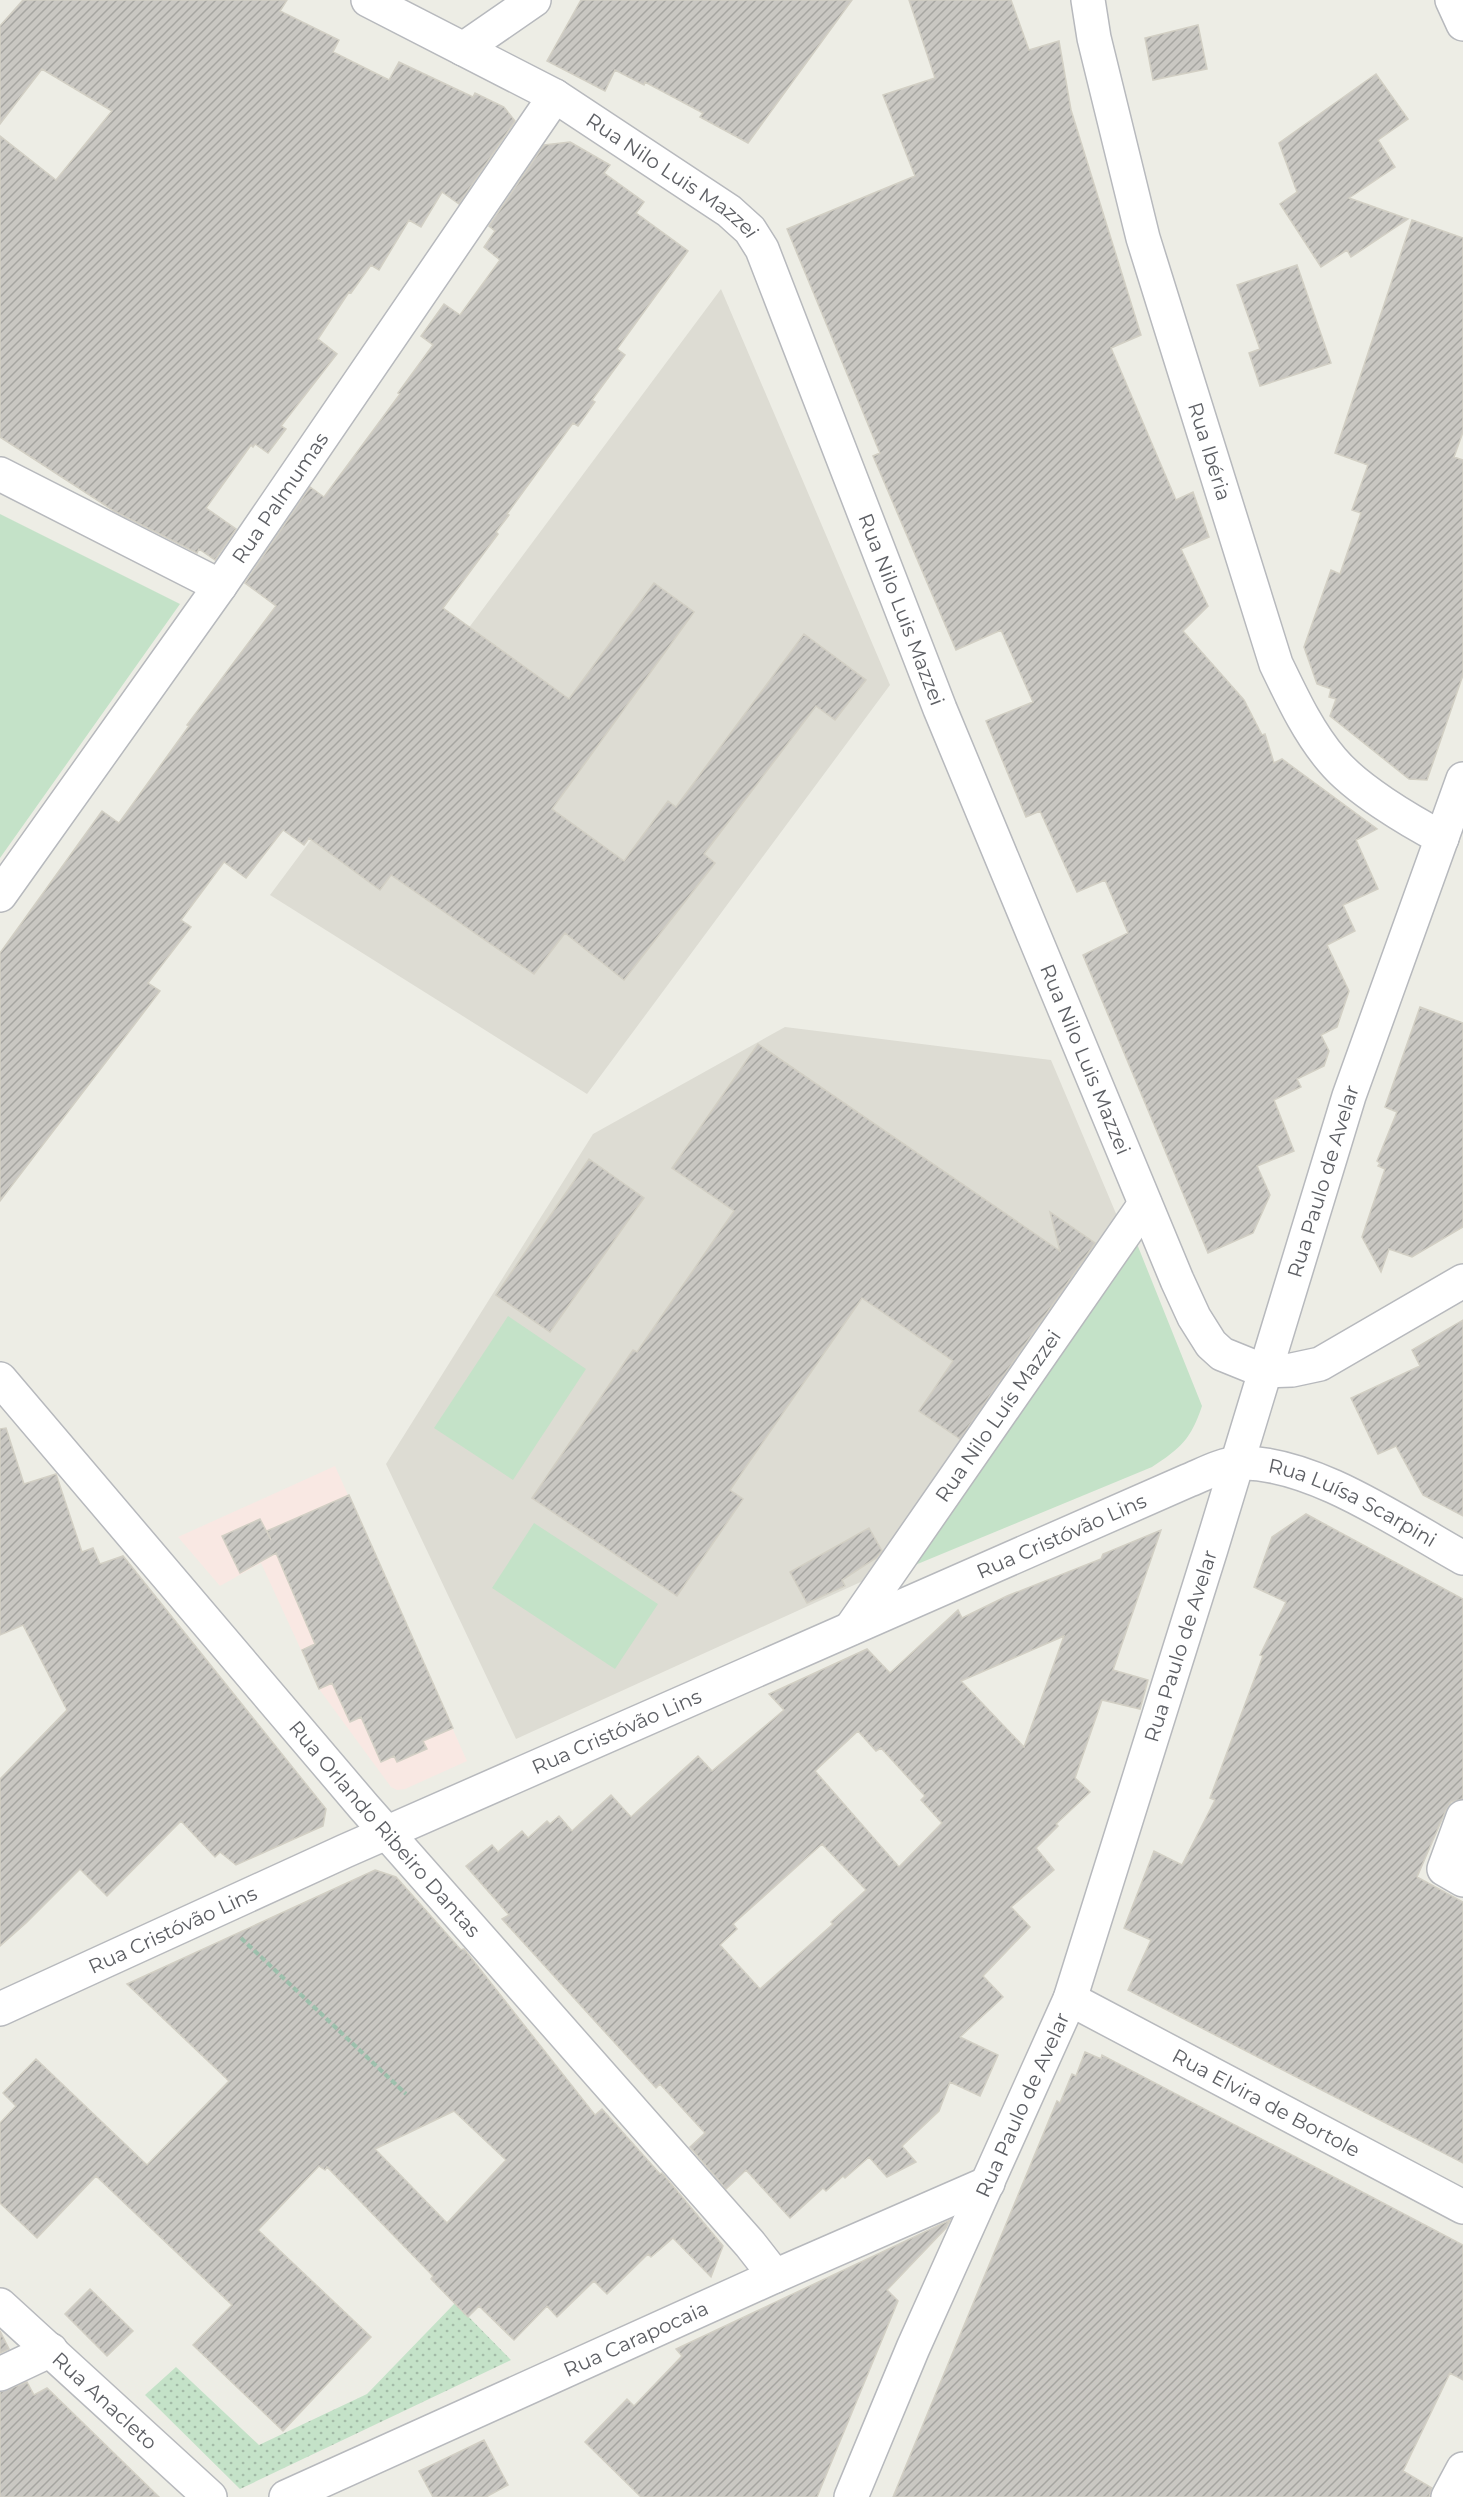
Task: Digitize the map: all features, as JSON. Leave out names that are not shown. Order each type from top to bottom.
[{"type":"street","name":"Rua Nilo Luis Mazzei","points":[[368,0],[555,96],[729,210],[750,230],[762,249],[940,709],[1177,1280],[1194,1317],[1211,1344],[1232,1359],[1264,1371]]},
{"type":"street","points":[[463,48],[534,0]]},
{"type":"street","name":"Rua Ibéria","points":[[1088,0],[1094,38],[1143,238],[1276,664],[1299,711],[1333,761],[1384,803],[1442,838]]},
{"type":"street","points":[[1452,0],[1463,24]]},
{"type":"street","name":"Rua Palmumas","points":[[0,895],[220,586],[555,96]]},
{"type":"street","points":[[0,474],[220,586]]},
{"type":"street","name":"Rua Paulo de Avelar","points":[[852,2497],[913,2348],[1070,1999],[1349,1096],[1463,779]]},
{"type":"street","name":"Rua Nilo Luís Mazzei","points":[[851,1628],[1145,1203]]},
{"type":"street","points":[[1264,1371],[1292,1370],[1320,1364],[1463,1281]]},
{"type":"street","name":"Rua Orlando Ribeiro Dantas","points":[[0,1379],[388,1832],[742,2235],[775,2276]]},
{"type":"street","name":"Rua Cristóvão Lins","points":[[0,2009],[388,1832],[1187,1481],[1236,1463]]},
{"type":"street","name":"Rua Luísa Scarpini","points":[[1236,1463],[1274,1466],[1296,1472],[1354,1497],[1463,1558]]},
{"type":"street","points":[[1462,1817],[1444,1869],[1463,1880]]},
{"type":"street","name":"Rua Elvira de Bortole","points":[[1070,1999],[1463,2207]]},
{"type":"street","name":"Rua Carapocaia","points":[[286,2497],[775,2276],[988,2183]]},
{"type":"street","name":"Rua Anacleto","points":[[0,2305],[210,2497]]},
{"type":"street","points":[[0,2374],[51,2350]]},
{"type":"path","points":[[213,1911],[406,2094]]},
{"type":"shaded area","points":[[721,289],[890,685],[587,1094],[270,895]]},
{"type":"shaded area","points":[[785,1027],[1051,1060],[1120,1223],[876,1575],[516,1739],[386,1464],[593,1134]]},
{"type":"shaded area","points":[[335,1466],[467,1761],[405,1789],[397,1790],[391,1787],[319,1689],[261,1563],[220,1586],[178,1537]]},
{"type":"green space","points":[[0,514],[180,604],[0,858]]},
{"type":"green space","points":[[1133,1234],[1202,1406],[1189,1435],[1178,1448],[1152,1467],[903,1570]]},
{"type":"green space","points":[[508,1316],[586,1369],[513,1480],[434,1428]]},
{"type":"green space","points":[[534,1523],[658,1604],[615,1669],[492,1588]]},
{"type":"green space","points":[[455,2303],[511,2360],[240,2489],[145,2395],[176,2367],[259,2445],[367,2394]]},
{"type":"building","points":[[23,0],[287,0],[280,11],[339,40],[333,52],[389,80],[399,62],[473,97],[475,93],[504,107],[515,121],[459,204],[442,192],[421,227],[409,220],[379,270],[371,265],[351,293],[349,292],[318,339],[337,354],[281,426],[286,429],[268,453],[255,444],[253,447],[251,445],[206,508],[236,529],[215,560],[199,549],[197,553],[114,511],[0,437],[0,136],[56,180],[112,111],[42,69],[0,124],[0,26]]},
{"type":"building","points":[[581,0],[852,0],[748,143],[700,117],[703,113],[645,82],[644,85],[615,70],[605,91],[547,61]]},
{"type":"building","points":[[909,0],[1011,0],[1029,50],[1059,41],[1071,110],[1141,335],[1111,348],[1176,500],[1193,492],[1209,537],[1181,549],[1208,606],[1183,631],[1244,700],[1262,735],[1265,734],[1274,763],[1282,759],[1377,829],[1356,840],[1378,889],[1343,905],[1355,931],[1327,945],[1349,991],[1337,1027],[1321,1035],[1329,1051],[1324,1066],[1297,1079],[1301,1087],[1274,1100],[1294,1151],[1257,1166],[1270,1195],[1253,1233],[1208,1253],[1083,955],[1128,933],[1105,880],[1077,892],[1040,811],[1026,817],[986,721],[1033,702],[1001,630],[956,650],[873,456],[880,453],[787,229],[915,176],[883,95],[935,78]]},
{"type":"building","points":[[1198,25],[1207,69],[1153,80],[1145,38]]},
{"type":"building","points":[[1376,74],[1408,119],[1378,140],[1395,167],[1349,198],[1408,219],[1351,257],[1347,250],[1321,267],[1280,204],[1297,192],[1279,143]]},
{"type":"building","points":[[570,142],[610,165],[604,173],[644,202],[636,213],[688,251],[617,349],[625,355],[592,400],[595,402],[578,426],[573,423],[507,514],[509,515],[496,532],[498,534],[443,608],[569,699],[654,583],[694,612],[552,809],[624,861],[668,801],[676,807],[804,634],[866,680],[835,720],[816,706],[704,854],[715,863],[624,980],[565,933],[534,974],[391,875],[380,890],[309,838],[304,845],[283,830],[246,878],[224,862],[181,920],[191,927],[148,983],[160,991],[0,1201],[0,953],[102,811],[119,823],[189,726],[187,725],[276,606],[245,583],[310,487],[324,497],[400,394],[398,393],[433,345],[421,336],[444,304],[460,315],[500,260],[484,247],[495,231],[489,226],[544,145]]},
{"type":"building","points":[[1412,220],[1463,238],[1463,432],[1454,457],[1463,460],[1463,675],[1427,780],[1409,779],[1330,716],[1336,699],[1329,697],[1331,689],[1317,684],[1304,647],[1331,570],[1340,574],[1361,513],[1352,510],[1368,465],[1335,453]]},
{"type":"building","points":[[1297,265],[1331,363],[1260,386],[1249,353],[1260,349],[1237,285]]},
{"type":"building","points":[[1420,1007],[1463,1023],[1463,1227],[1412,1257],[1389,1249],[1381,1272],[1362,1237],[1385,1169],[1378,1166],[1380,1163],[1377,1161],[1397,1112],[1385,1107]]},
{"type":"building","points":[[758,1044],[1060,1251],[1050,1212],[1095,1243],[960,1439],[919,1411],[953,1361],[862,1298],[730,1490],[743,1499],[677,1596],[532,1498],[633,1350],[637,1352],[734,1211],[672,1168]]},
{"type":"building","points":[[589,1159],[644,1198],[550,1332],[496,1295]]},
{"type":"building","points":[[1463,1320],[1463,1516],[1423,1495],[1396,1446],[1378,1454],[1351,1398],[1420,1366],[1412,1350]]},
{"type":"building","points":[[6,1428],[24,1484],[56,1474],[82,1552],[93,1548],[100,1564],[123,1556],[326,1809],[323,1826],[236,1865],[220,1852],[215,1857],[181,1821],[107,1896],[80,1869],[0,1946],[0,1779],[67,1710],[23,1625],[0,1635],[0,1429]]},
{"type":"building","points":[[349,1495],[453,1728],[423,1741],[427,1749],[397,1762],[394,1756],[381,1762],[361,1717],[350,1722],[332,1683],[319,1689],[302,1650],[315,1644],[276,1553],[240,1573],[222,1536],[260,1519],[271,1540],[267,1531]]},
{"type":"building","points":[[1306,1514],[1463,1599],[1463,1799],[1451,1802],[1446,1810],[1417,1877],[1463,1902],[1463,2163],[1128,1990],[1151,1940],[1124,1928],[1154,1851],[1182,1865],[1215,1800],[1210,1798],[1263,1656],[1260,1655],[1286,1602],[1254,1587],[1272,1537]]},
{"type":"building","points":[[869,1528],[882,1551],[876,1558],[842,1580],[845,1586],[807,1603],[790,1572]]},
{"type":"building","points":[[1161,1530],[1113,1670],[1148,1680],[1140,1709],[1102,1700],[1075,1778],[1090,1792],[1056,1824],[1058,1826],[1036,1848],[1054,1870],[1011,1907],[1030,1927],[983,1976],[1003,1997],[960,2037],[998,2055],[980,2096],[950,2082],[939,2111],[902,2146],[916,2162],[887,2177],[869,2157],[826,2191],[823,2188],[790,2218],[746,2170],[726,2189],[690,2147],[705,2133],[660,2084],[656,2088],[502,1919],[509,1915],[466,1866],[492,1845],[498,1852],[522,1831],[528,1838],[547,1821],[550,1824],[559,1816],[572,1831],[611,1795],[631,1817],[698,1756],[712,1771],[784,1710],[769,1694],[867,1649],[890,1673],[958,1610],[962,1618],[1007,1596],[1101,1559],[1103,1554]],"holes":[[[1064,1636],[1024,1747],[961,1681]],[[858,1731],[876,1751],[881,1748],[925,1796],[921,1800],[942,1823],[899,1867],[815,1771]],[[822,1844],[866,1890],[831,1922],[833,1924],[760,1989],[720,1945],[737,1929],[733,1924]]]},
{"type":"building","points":[[375,1870],[396,1877],[461,1950],[464,1949],[595,2115],[602,2109],[660,2174],[662,2173],[723,2246],[711,2277],[673,2238],[651,2257],[648,2254],[607,2294],[594,2281],[557,2317],[547,2306],[514,2340],[479,2306],[468,2317],[431,2279],[433,2276],[327,2167],[325,2170],[319,2166],[258,2230],[371,2337],[283,2431],[193,2345],[232,2305],[96,2176],[37,2238],[0,2203],[0,2123],[16,2106],[3,2093],[36,2059],[147,2165],[229,2081],[127,1984]],"holes":[[[454,2111],[506,2160],[447,2223],[375,2149]]]},
{"type":"building","points":[[1085,2052],[1101,2059],[1102,2055],[1463,2245],[1463,2380],[1450,2373],[1403,2471],[1432,2488],[1429,2497],[893,2497],[1057,2101],[1060,2103],[1072,2074],[1076,2076]]},
{"type":"building","points":[[950,2220],[946,2228],[887,2290],[898,2301],[817,2497],[641,2497],[585,2442],[627,2399],[634,2406],[682,2356],[676,2349]]},
{"type":"building","points":[[90,2289],[133,2331],[107,2356],[65,2314]]},
{"type":"building","points":[[0,2331],[9,2349],[0,2353]]},
{"type":"building","points":[[27,2382],[34,2395],[47,2388],[159,2497],[0,2497],[0,2392]]},
{"type":"building","points":[[484,2440],[508,2485],[486,2497],[433,2497],[419,2471]]}]
